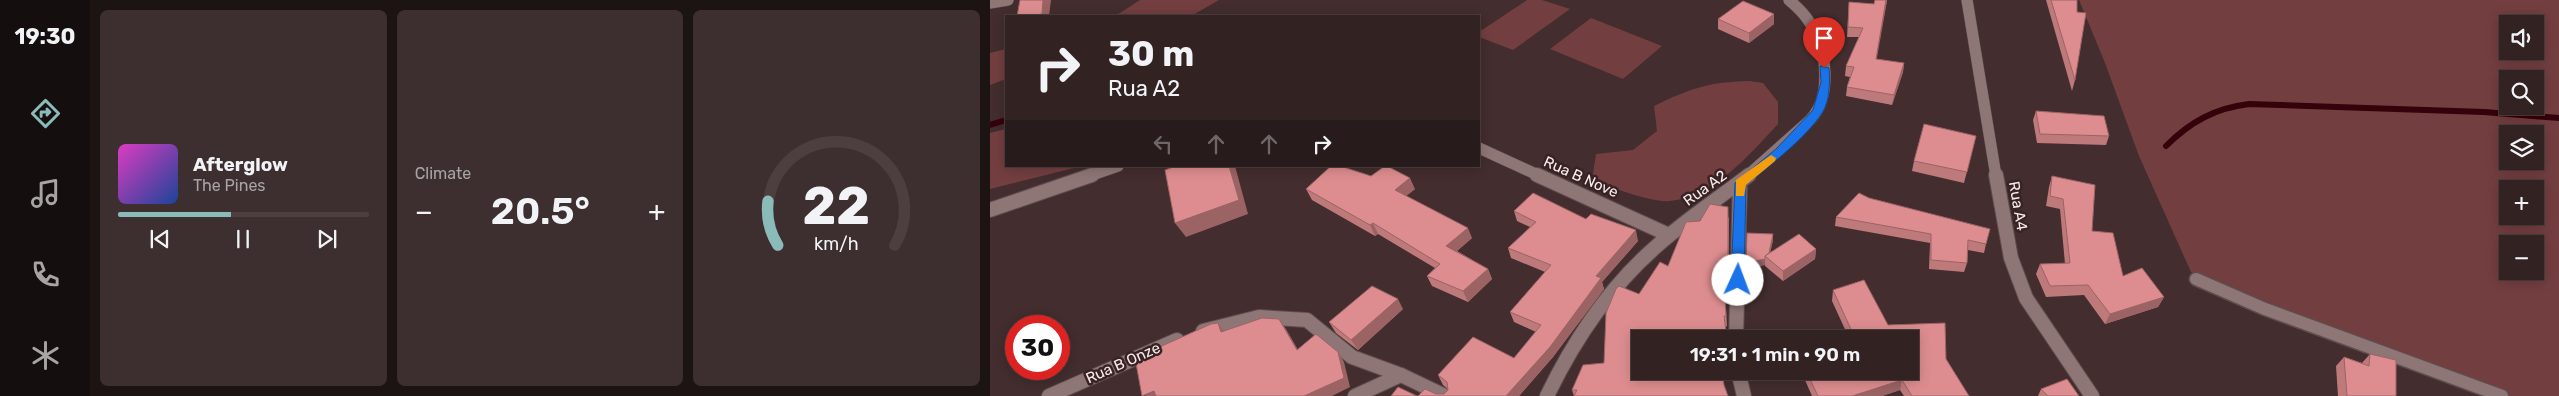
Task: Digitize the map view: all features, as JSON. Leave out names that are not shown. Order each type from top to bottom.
[{"type":"street","points":[[990,3],[1008,0]]},
{"type":"street","name":"Rua A2","points":[[1546,396],[1555,378],[1601,307],[1628,274],[1669,235],[1780,151],[1818,111],[1826,82],[1822,54],[1809,21],[1789,0]]},
{"type":"street","name":"Rua A4","points":[[1967,0],[1976,64],[2011,258],[2026,298],[2092,396]]},
{"type":"street","name":"Rua B Nove","points":[[1480,148],[1669,235]]},
{"type":"street","points":[[990,210],[1115,167]]},
{"type":"street","points":[[1736,330],[1740,183]]},
{"type":"street","name":"Rua B Onze","points":[[1049,396],[1157,348],[1207,329],[1259,317],[1307,320],[1352,357],[1401,375],[1445,396]]},
{"type":"street","points":[[1355,396],[1401,375]]},
{"type":"street","points":[[1740,380],[1744,396]]},
{"type":"lane","points":[[2196,279],[2265,309],[2502,396]]},
{"type":"shaded area","points":[[1140,0],[1219,0],[1193,15],[1115,15]]},
{"type":"shaded area","points":[[1527,0],[1542,0],[1570,9],[1513,50],[1480,37],[1480,31]]},
{"type":"shaded area","points":[[2079,0],[2559,0],[2559,396],[2506,396],[2191,272],[2139,156],[2105,63]]},
{"type":"shaded area","points":[[1591,18],[1662,46],[1623,79],[1550,49]]},
{"type":"shaded area","points":[[1005,49],[1005,79],[990,85],[990,53]]},
{"type":"shaded area","points":[[1750,81],[1763,83],[1778,102],[1778,124],[1743,161],[1716,183],[1686,198],[1662,201],[1631,194],[1592,180],[1596,154],[1633,150],[1657,131],[1654,106],[1700,87]]},
{"type":"shaded area","points":[[1005,129],[1005,167],[1078,167],[990,189],[990,133]]},
{"type":"building","points":[[1020,0],[1043,0],[1042,14],[1017,15]]},
{"type":"building","points":[[1875,0],[1886,0],[1876,59],[1904,63],[1894,95],[1847,87],[1854,67],[1846,66],[1863,28],[1848,27],[1849,2],[1874,4]]},
{"type":"building","points":[[2051,0],[2077,0],[2077,12],[2086,13],[2075,80]]},
{"type":"building","points":[[1743,1],[1774,14],[1749,33],[1718,19]]},
{"type":"building","points":[[2036,111],[2104,116],[2109,136],[2040,134]]},
{"type":"building","points":[[1924,124],[1976,136],[1967,172],[1914,161]]},
{"type":"building","points":[[1173,167],[1229,167],[1239,200],[1175,223],[1165,170]]},
{"type":"building","points":[[1330,167],[1343,167],[1371,176],[1384,167],[1389,167],[1410,178],[1395,190],[1468,228],[1446,246],[1488,269],[1463,291],[1427,276],[1440,264],[1373,223],[1370,225],[1306,189]]},
{"type":"building","points":[[2052,176],[2095,185],[2092,231],[2113,233],[2123,276],[2142,268],[2164,297],[2110,314],[2088,285],[2050,286],[2040,264],[2070,263],[2063,199],[2050,196]]},
{"type":"building","points":[[1533,193],[1586,219],[1591,214],[1636,230],[1596,276],[1601,278],[1550,347],[1506,396],[1418,396],[1425,389],[1436,394],[1444,394],[1448,390],[1447,382],[1438,375],[1473,337],[1514,358],[1541,325],[1510,312],[1551,265],[1508,248],[1536,222],[1514,211]]},
{"type":"building","points":[[1859,193],[1869,198],[1990,229],[1986,244],[1968,240],[1967,263],[1931,260],[1931,234],[1836,217]]},
{"type":"building","points":[[1710,204],[1728,207],[1728,262],[1723,263],[1726,330],[1631,330],[1631,380],[1723,380],[1728,396],[1574,396],[1577,390],[1572,390],[1583,365],[1604,363],[1606,313],[1616,289],[1619,286],[1639,294],[1660,262],[1668,266],[1686,222],[1700,221]]},
{"type":"building","points":[[1747,233],[1773,234],[1769,253],[1765,256],[1765,259],[1746,263]]},
{"type":"building","points":[[1799,234],[1816,249],[1783,271],[1765,256]]},
{"type":"building","points":[[1864,280],[1888,325],[1945,323],[1946,359],[1969,396],[1912,396],[1902,380],[1919,380],[1919,330],[1851,330],[1833,290]]},
{"type":"building","points":[[1372,286],[1398,299],[1351,340],[1329,322]]},
{"type":"building","points":[[1262,318],[1279,319],[1297,350],[1316,334],[1338,352],[1344,378],[1304,396],[1156,396],[1154,391],[1142,396],[1135,358],[1211,324],[1218,323],[1221,332]]},
{"type":"building","points":[[2370,354],[2396,360],[2396,396],[2347,396],[2344,357],[2369,366]]},
{"type":"building","points":[[2067,379],[2079,396],[2048,396],[2041,389]]},
{"type":"building","points":[[1810,380],[1902,380],[1852,396],[1818,396]]},
{"type":"building","points":[[1398,387],[1417,396],[1391,396]]},
{"type":"waterway","points":[[2166,146],[2194,123],[2225,109],[2249,104],[2484,112],[2559,118]]},
{"type":"waterway","points":[[990,125],[1005,120]]},
{"type":"slow traffic","points":[[1740,193],[1740,183],[1771,158]]},
{"type":"route","points":[[1738,280],[1740,183],[1780,151],[1818,111],[1826,82],[1824,68]]}]
